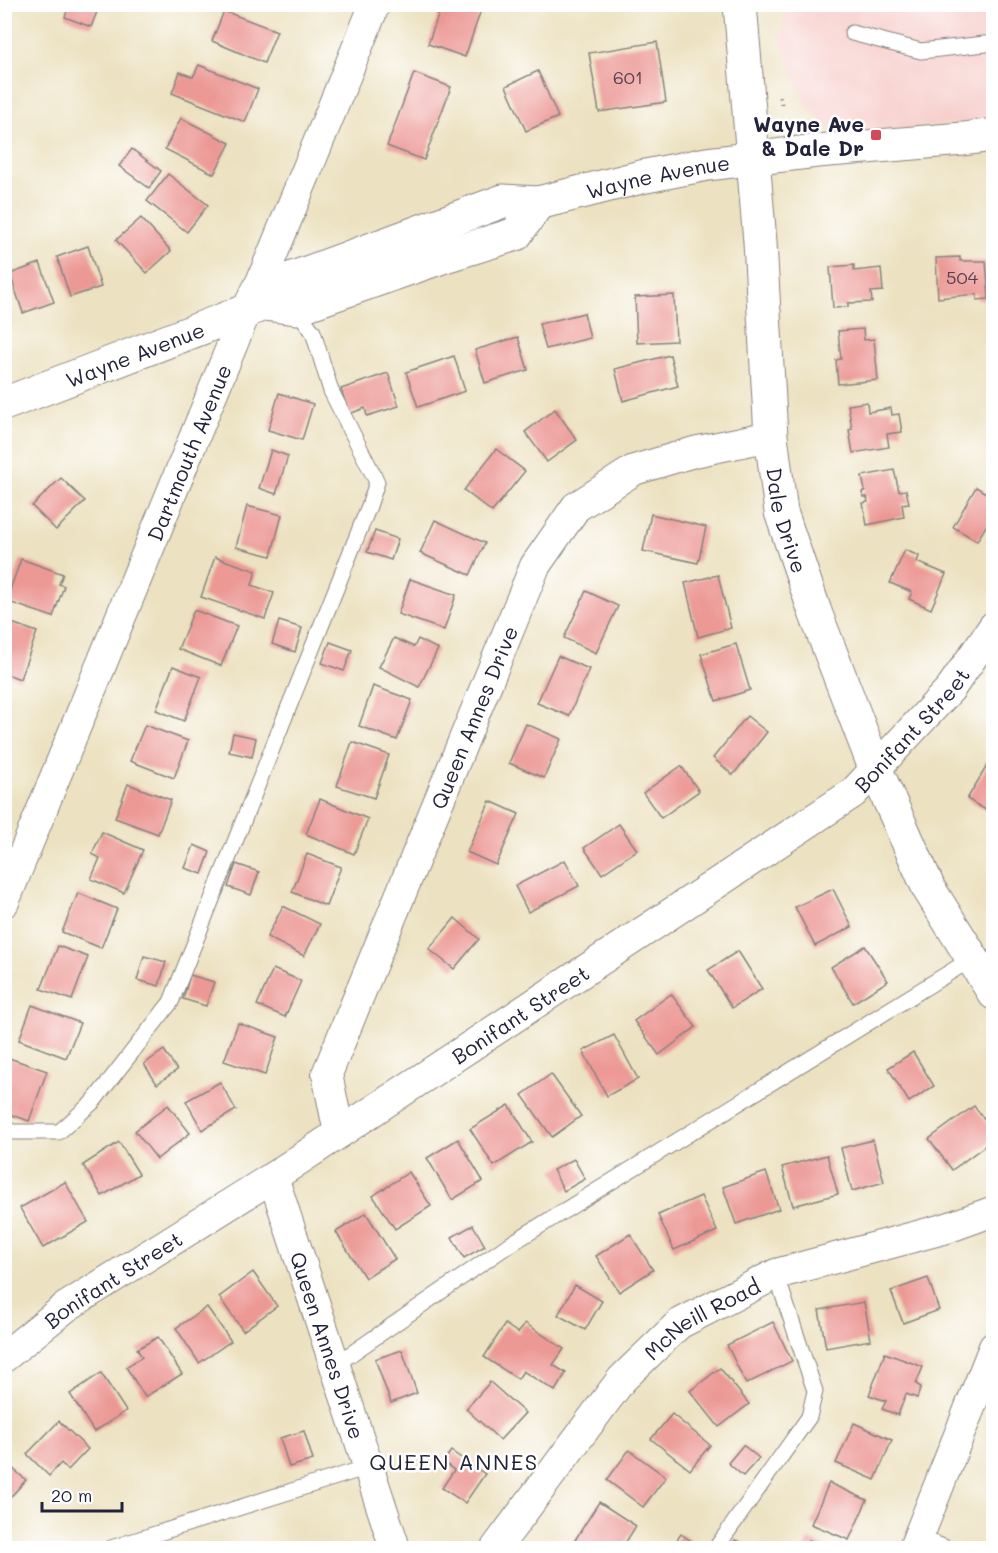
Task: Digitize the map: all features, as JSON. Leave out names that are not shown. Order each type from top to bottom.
[{"type":"street","name":"Dartmouth Avenue","points":[[4,902],[269,308],[261,282],[375,4]]},
{"type":"street","name":"Dale Drive","points":[[740,4],[753,158],[771,436],[781,512],[815,612],[875,768],[929,889],[993,993]]},
{"type":"street","name":"Wayne Avenue","points":[[4,404],[269,308],[285,281],[503,201],[538,203],[677,170],[753,158],[993,135]]},
{"type":"street","name":"Queen Annes Drive","points":[[339,1133],[327,1074],[535,566],[576,507],[634,470],[694,452],[771,436]]},
{"type":"street","name":"Bonifant Street","points":[[4,1357],[66,1307],[273,1177],[853,793],[950,688],[993,626]]},
{"type":"street","name":"Queen Annes Drive","points":[[273,1177],[395,1548]]},
{"type":"street","name":"McNeill Road","points":[[496,1548],[622,1379],[679,1324],[776,1274],[947,1228],[993,1212]]},
{"type":"street","points":[[916,1543],[993,1347]]},
{"type":"lane","points":[[852,33],[921,51],[993,43]]},
{"type":"lane","points":[[4,1128],[13,1132],[59,1132],[93,1102],[171,1002],[377,482],[331,391],[313,332],[269,308]]},
{"type":"lane","points":[[335,1365],[504,1248],[973,958]]},
{"type":"lane","points":[[716,1548],[809,1417],[815,1390],[776,1274]]},
{"type":"lane","points":[[111,1548],[368,1467]]},
{"type":"lane","points":[[916,1543],[946,1548]]},
{"type":"shaded area","points":[[786,5],[993,5],[993,120],[835,136],[806,105],[781,43]]},
{"type":"building","points":[[60,4],[100,4],[91,27],[65,17],[68,8]]},
{"type":"building","points":[[442,4],[464,4],[481,10],[465,57],[428,44]]},
{"type":"building","points":[[224,11],[277,31],[264,63],[212,41]]},
{"type":"building","points":[[657,42],[666,102],[599,112],[589,53]]},
{"type":"building","points":[[199,65],[258,89],[245,122],[172,93],[180,72],[193,77]]},
{"type":"building","points":[[538,71],[558,117],[526,131],[506,86]]},
{"type":"building","points":[[414,73],[451,87],[424,160],[387,146]]},
{"type":"building","points":[[181,118],[230,143],[214,174],[165,149]]},
{"type":"building","points":[[132,149],[161,171],[149,188],[119,166]]},
{"type":"building","points":[[168,174],[208,205],[187,232],[147,201]]},
{"type":"building","points":[[141,218],[171,251],[147,273],[116,240]]},
{"type":"building","points":[[88,246],[101,287],[70,297],[57,257]]},
{"type":"building","points":[[960,257],[960,261],[986,261],[989,299],[977,300],[977,294],[938,298],[936,258]]},
{"type":"building","points":[[40,263],[54,302],[23,313],[10,274]]},
{"type":"building","points":[[854,265],[854,271],[881,268],[883,291],[871,292],[872,302],[848,303],[848,307],[833,308],[830,267]]},
{"type":"building","points":[[674,295],[676,341],[637,343],[635,297]]},
{"type":"building","points":[[584,313],[590,338],[546,349],[539,324]]},
{"type":"building","points":[[863,329],[864,340],[874,339],[878,380],[838,384],[836,360],[841,359],[838,331]]},
{"type":"building","points":[[518,337],[528,370],[485,383],[475,350]]},
{"type":"building","points":[[670,355],[678,386],[623,401],[615,369]]},
{"type":"building","points":[[454,356],[465,391],[418,407],[406,372]]},
{"type":"building","points":[[388,373],[399,406],[367,416],[365,408],[349,414],[341,389]]},
{"type":"building","points":[[279,393],[313,404],[302,440],[268,430]]},
{"type":"building","points":[[867,402],[868,412],[891,408],[892,415],[899,414],[902,432],[887,434],[889,447],[853,453],[848,405]]},
{"type":"building","points":[[555,409],[577,440],[547,462],[525,432]]},
{"type":"building","points":[[496,449],[525,471],[492,512],[464,490]]},
{"type":"building","points":[[271,450],[288,456],[276,494],[259,488]]},
{"type":"building","points":[[894,470],[899,491],[906,490],[909,503],[902,504],[904,517],[867,525],[863,503],[868,502],[867,497],[863,497],[862,492],[865,491],[862,476]]},
{"type":"building","points":[[61,478],[85,501],[56,530],[32,506]]},
{"type":"building","points":[[976,487],[994,498],[994,513],[977,541],[953,527]]},
{"type":"building","points":[[247,506],[282,515],[271,556],[236,547]]},
{"type":"building","points":[[651,514],[706,527],[698,563],[643,551]]},
{"type":"building","points":[[435,520],[485,543],[470,575],[420,553]]},
{"type":"building","points":[[375,531],[398,539],[391,560],[367,552]]},
{"type":"building","points":[[905,550],[919,556],[917,562],[946,574],[931,609],[909,599],[912,592],[890,583]]},
{"type":"building","points":[[215,557],[256,571],[252,585],[274,593],[265,619],[201,597]]},
{"type":"building","points":[[21,559],[63,574],[59,584],[64,586],[53,617],[6,601]]},
{"type":"building","points":[[718,575],[731,628],[698,637],[685,583]]},
{"type":"building","points":[[410,579],[456,595],[444,630],[398,614]]},
{"type":"building","points":[[586,591],[618,606],[596,653],[564,638]]},
{"type":"building","points":[[194,610],[237,626],[221,666],[178,649]]},
{"type":"building","points":[[279,621],[302,628],[295,652],[272,644]]},
{"type":"building","points":[[9,622],[37,632],[20,679],[4,673],[4,635]]},
{"type":"building","points":[[394,638],[414,647],[418,639],[438,649],[419,687],[379,667]]},
{"type":"building","points":[[330,642],[352,650],[344,671],[322,663]]},
{"type":"building","points":[[736,644],[750,690],[716,701],[701,654]]},
{"type":"building","points":[[558,656],[589,669],[569,716],[537,703]]},
{"type":"building","points":[[173,666],[201,677],[184,721],[156,710]]},
{"type":"building","points":[[373,686],[412,700],[397,740],[359,726]]},
{"type":"building","points":[[747,716],[767,732],[733,775],[713,758]]},
{"type":"building","points":[[526,724],[561,739],[544,778],[509,763]]},
{"type":"building","points":[[145,725],[188,741],[174,778],[130,761]]},
{"type":"building","points":[[233,733],[256,738],[252,757],[229,752]]},
{"type":"building","points":[[352,742],[389,755],[374,798],[337,786]]},
{"type":"building","points":[[991,759],[994,761],[994,810],[991,813],[967,799]]},
{"type":"building","points":[[681,766],[699,791],[661,818],[643,793]]},
{"type":"building","points":[[128,784],[171,800],[158,834],[115,818]]},
{"type":"building","points":[[320,799],[368,819],[354,854],[306,834]]},
{"type":"building","points":[[490,801],[519,814],[496,865],[467,852]]},
{"type":"building","points":[[619,824],[637,850],[602,874],[584,848]]},
{"type":"building","points":[[102,832],[143,850],[124,893],[91,879],[100,858],[92,854]]},
{"type":"building","points":[[194,845],[210,852],[202,874],[185,868]]},
{"type":"building","points":[[307,854],[341,867],[326,906],[292,892]]},
{"type":"building","points":[[565,860],[579,886],[528,912],[515,886]]},
{"type":"building","points":[[236,864],[259,872],[251,895],[228,887]]},
{"type":"building","points":[[833,889],[852,927],[815,946],[795,907]]},
{"type":"building","points":[[78,893],[117,909],[101,948],[62,932]]},
{"type":"building","points":[[283,906],[320,924],[304,956],[267,937]]},
{"type":"building","points":[[455,918],[479,939],[454,969],[429,949]]},
{"type":"building","points":[[58,946],[88,957],[72,1000],[41,989]]},
{"type":"building","points":[[865,946],[888,981],[853,1003],[831,967]]},
{"type":"building","points":[[738,951],[762,989],[732,1008],[708,970]]},
{"type":"building","points":[[144,956],[166,962],[159,986],[137,980]]},
{"type":"building","points":[[273,969],[301,981],[285,1017],[257,1005]]},
{"type":"building","points":[[190,975],[214,982],[206,1006],[183,999]]},
{"type":"building","points":[[671,994],[696,1027],[659,1055],[634,1021]]},
{"type":"building","points":[[32,1005],[80,1023],[66,1058],[19,1040]]},
{"type":"building","points":[[238,1023],[278,1037],[265,1075],[224,1061]]},
{"type":"building","points":[[614,1035],[638,1079],[607,1096],[583,1051]]},
{"type":"building","points":[[164,1050],[177,1070],[157,1084],[144,1064]]},
{"type":"building","points":[[913,1052],[934,1086],[909,1102],[888,1068]]},
{"type":"building","points":[[9,1058],[47,1071],[29,1121],[4,1112],[4,1071]]},
{"type":"building","points":[[551,1074],[581,1116],[552,1137],[522,1095]]},
{"type":"building","points":[[220,1082],[236,1110],[202,1130],[186,1101]]},
{"type":"building","points":[[168,1105],[190,1133],[157,1159],[135,1131]]},
{"type":"building","points":[[509,1105],[532,1142],[494,1166],[470,1129]]},
{"type":"building","points":[[974,1106],[994,1132],[994,1139],[952,1170],[929,1139]]},
{"type":"building","points":[[458,1139],[483,1181],[452,1200],[427,1158]]},
{"type":"building","points":[[873,1140],[884,1182],[852,1191],[841,1148]]},
{"type":"building","points":[[119,1142],[139,1174],[102,1196],[83,1165]]},
{"type":"building","points":[[827,1155],[838,1194],[793,1206],[782,1167]]},
{"type":"building","points":[[574,1159],[585,1179],[564,1191],[553,1170]]},
{"type":"building","points":[[409,1172],[431,1206],[395,1229],[373,1196]]},
{"type":"building","points":[[766,1172],[779,1209],[736,1224],[723,1187]]},
{"type":"building","points":[[65,1182],[88,1222],[43,1248],[20,1208]]},
{"type":"building","points":[[701,1196],[717,1231],[674,1250],[658,1215]]},
{"type":"building","points":[[366,1213],[395,1259],[365,1278],[336,1232]]},
{"type":"building","points":[[473,1225],[485,1246],[464,1258],[452,1237]]},
{"type":"building","points":[[630,1234],[653,1270],[619,1292],[596,1256]]},
{"type":"building","points":[[253,1272],[277,1306],[243,1331],[219,1297]]},
{"type":"building","points":[[928,1278],[939,1310],[903,1323],[891,1291]]},
{"type":"building","points":[[575,1285],[602,1301],[585,1330],[558,1315]]},
{"type":"building","points":[[864,1302],[871,1340],[826,1348],[819,1310]]},
{"type":"building","points":[[207,1307],[231,1341],[199,1363],[176,1328]]},
{"type":"building","points":[[773,1322],[792,1361],[746,1384],[727,1345]]},
{"type":"building","points":[[525,1323],[564,1349],[553,1365],[566,1373],[555,1391],[523,1371],[518,1379],[484,1357],[505,1324],[518,1333]]},
{"type":"building","points":[[158,1337],[182,1374],[145,1397],[126,1367],[142,1357],[137,1349]]},
{"type":"building","points":[[402,1350],[417,1393],[391,1403],[375,1359]]},
{"type":"building","points":[[885,1353],[923,1367],[916,1384],[921,1387],[917,1398],[906,1394],[898,1415],[882,1409],[886,1401],[869,1395]]},
{"type":"building","points":[[720,1368],[749,1404],[719,1427],[690,1391]]},
{"type":"building","points":[[101,1373],[126,1411],[94,1432],[70,1394]]},
{"type":"building","points":[[490,1382],[525,1413],[500,1440],[466,1409]]},
{"type":"building","points":[[672,1414],[710,1445],[690,1470],[651,1439]]},
{"type":"building","points":[[59,1421],[88,1449],[68,1470],[61,1463],[49,1476],[27,1454]]},
{"type":"building","points":[[854,1423],[892,1440],[875,1480],[836,1463]]},
{"type":"building","points":[[304,1431],[313,1460],[289,1467],[280,1438]]},
{"type":"building","points":[[743,1445],[759,1458],[743,1476],[728,1463]]},
{"type":"building","points":[[629,1450],[666,1477],[643,1507],[607,1480]]},
{"type":"building","points":[[451,1451],[485,1474],[465,1503],[442,1488],[454,1470],[443,1462]]},
{"type":"building","points":[[4,1461],[26,1480],[4,1504]]},
{"type":"building","points":[[829,1483],[867,1500],[849,1540],[811,1524]]},
{"type":"building","points":[[599,1502],[636,1526],[622,1548],[589,1548],[575,1540]]},
{"type":"building","points":[[681,1534],[700,1547],[671,1548]]},
{"type":"building","points":[[735,1540],[749,1545],[747,1548],[732,1548]]},
{"type":"building","points":[[809,1540],[828,1548],[805,1548]]},
{"type":"place","name":"Wayne Ave & Dale Dr","points":[[876,135]]},
{"type":"district","name":"QUEEN ANNES","points":[[454,1461]]}]
